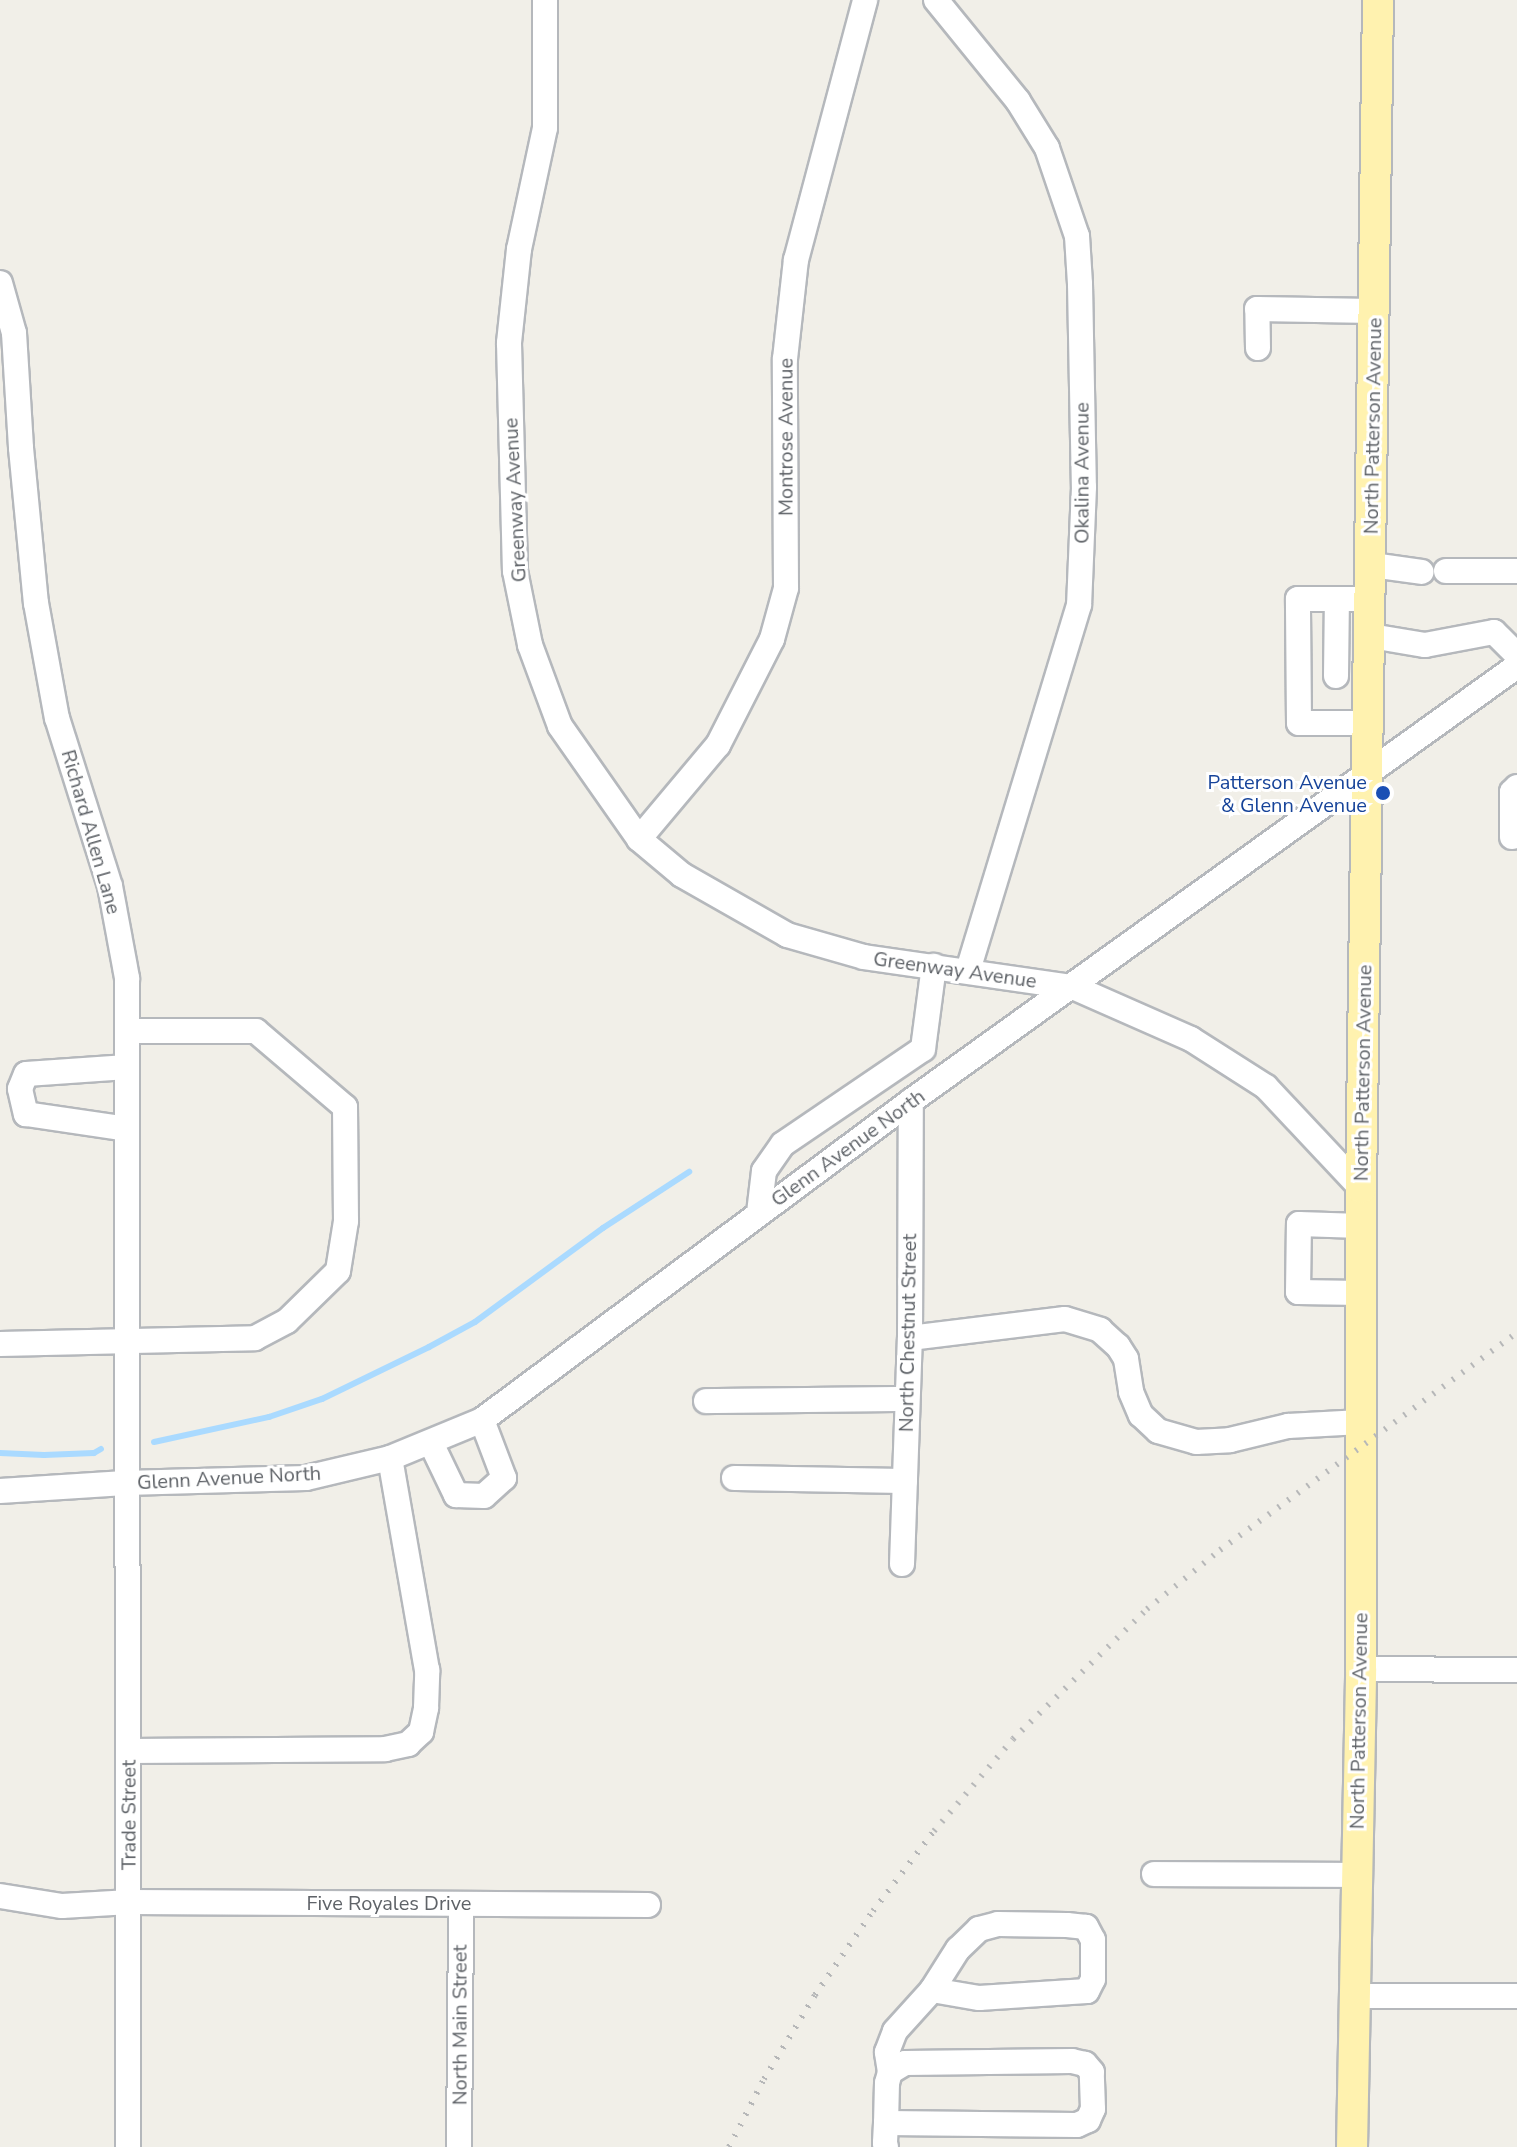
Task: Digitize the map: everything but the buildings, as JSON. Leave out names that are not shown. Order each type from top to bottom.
[{"type":"main road","name":"North Patterson Avenue","points":[[1352,2147],[1361,1669],[1361,1188],[1378,0]]},
{"type":"street","name":"Greenway Avenue","points":[[545,0],[545,128],[519,249],[509,343],[515,571],[530,645],[560,726],[639,839],[682,875],[787,935],[864,957],[1073,987],[1191,1039],[1266,1087],[1361,1188]]},
{"type":"street","name":"Montrose Avenue","points":[[639,839],[718,745],[772,639],[786,588],[785,359],[796,260],[865,0]]},
{"type":"street","name":"Okalina Avenue","points":[[936,0],[1018,101],[1047,148],[1077,236],[1080,284],[1084,487],[1079,605],[968,971]]},
{"type":"street","name":"Richard Allen Lane","points":[[0,283],[14,333],[36,603],[57,718],[110,886],[127,978],[125,1483]]},
{"type":"street","points":[[1258,348],[1257,309],[1374,311]]},
{"type":"street","points":[[1372,565],[1434,571],[1517,571]]},
{"type":"street","points":[[1370,723],[1299,723],[1298,599],[1371,599]]},
{"type":"street","points":[[1336,676],[1337,599]]},
{"type":"street","points":[[1371,636],[1425,645],[1494,632],[1517,655]]},
{"type":"street","name":"Glenn Avenue North","points":[[0,1491],[125,1483],[306,1478],[390,1458],[482,1420],[867,1133],[1517,666]]},
{"type":"street","points":[[1299,675],[1370,677]]},
{"type":"street","points":[[1512,837],[1512,792],[1517,787]]},
{"type":"street","points":[[934,966],[923,1049],[943,1079]]},
{"type":"street","points":[[0,1344],[255,1338],[287,1321],[338,1271],[346,1221],[345,1107],[256,1031],[127,1031]]},
{"type":"street","points":[[759,1213],[764,1171],[783,1144],[923,1049]]},
{"type":"street","points":[[127,1067],[26,1074],[20,1089],[26,1114],[127,1129]]},
{"type":"street","name":"North Chestnut Street","points":[[902,1564],[910,1338],[911,1101]]},
{"type":"street","points":[[846,1102],[867,1133]]},
{"type":"street","points":[[806,1129],[830,1161]]},
{"type":"street","points":[[1361,1226],[1299,1224],[1298,1292],[1361,1293]]},
{"type":"street","points":[[910,1338],[1065,1319],[1100,1330],[1118,1346],[1126,1359],[1131,1392],[1141,1415],[1158,1431],[1196,1442],[1230,1440],[1288,1426],[1361,1422]]},
{"type":"street","points":[[706,1401],[907,1399]]},
{"type":"street","points":[[431,1443],[456,1495],[484,1496],[504,1478],[482,1420]]},
{"type":"street","points":[[129,1751],[385,1749],[408,1744],[421,1732],[426,1708],[427,1670],[390,1458]]},
{"type":"street","points":[[734,1478],[905,1481]]},
{"type":"street","name":"Trade Street","points":[[125,1483],[130,1902],[128,2147]]},
{"type":"street","points":[[1361,1669],[1517,1670]]},
{"type":"street","points":[[1154,1874],[1356,1875]]},
{"type":"street","name":"Five Royales Drive","points":[[0,1896],[62,1906],[130,1902],[648,1905]]},
{"type":"street","name":"North Main Street","points":[[459,2147],[461,1904]]},
{"type":"street","points":[[890,2072],[905,2063],[1072,2061],[1085,2064],[1092,2072],[1093,2109],[1088,2120],[1077,2125],[886,2135],[890,2072],[887,2052],[895,2031],[932,1990],[958,1949],[979,1929],[998,1924],[1086,1927],[1093,1940],[1093,1979],[1087,1991],[979,1998],[932,1990]]},
{"type":"street","points":[[1353,1996],[1517,1996]]},
{"type":"waterway","points":[[154,1442],[269,1417],[322,1399],[429,1347],[475,1322],[603,1228],[689,1172]]},
{"type":"waterway","points":[[0,1453],[44,1455],[94,1453],[101,1449]]},
{"type":"railway","points":[[729,2147],[764,2079],[815,1995],[873,1911],[934,1831],[1013,1739],[1147,1609],[1220,1550],[1517,1333]]},
{"type":"place","name":"Patterson Avenue & Glenn Avenue","points":[[1383,793]]}]
